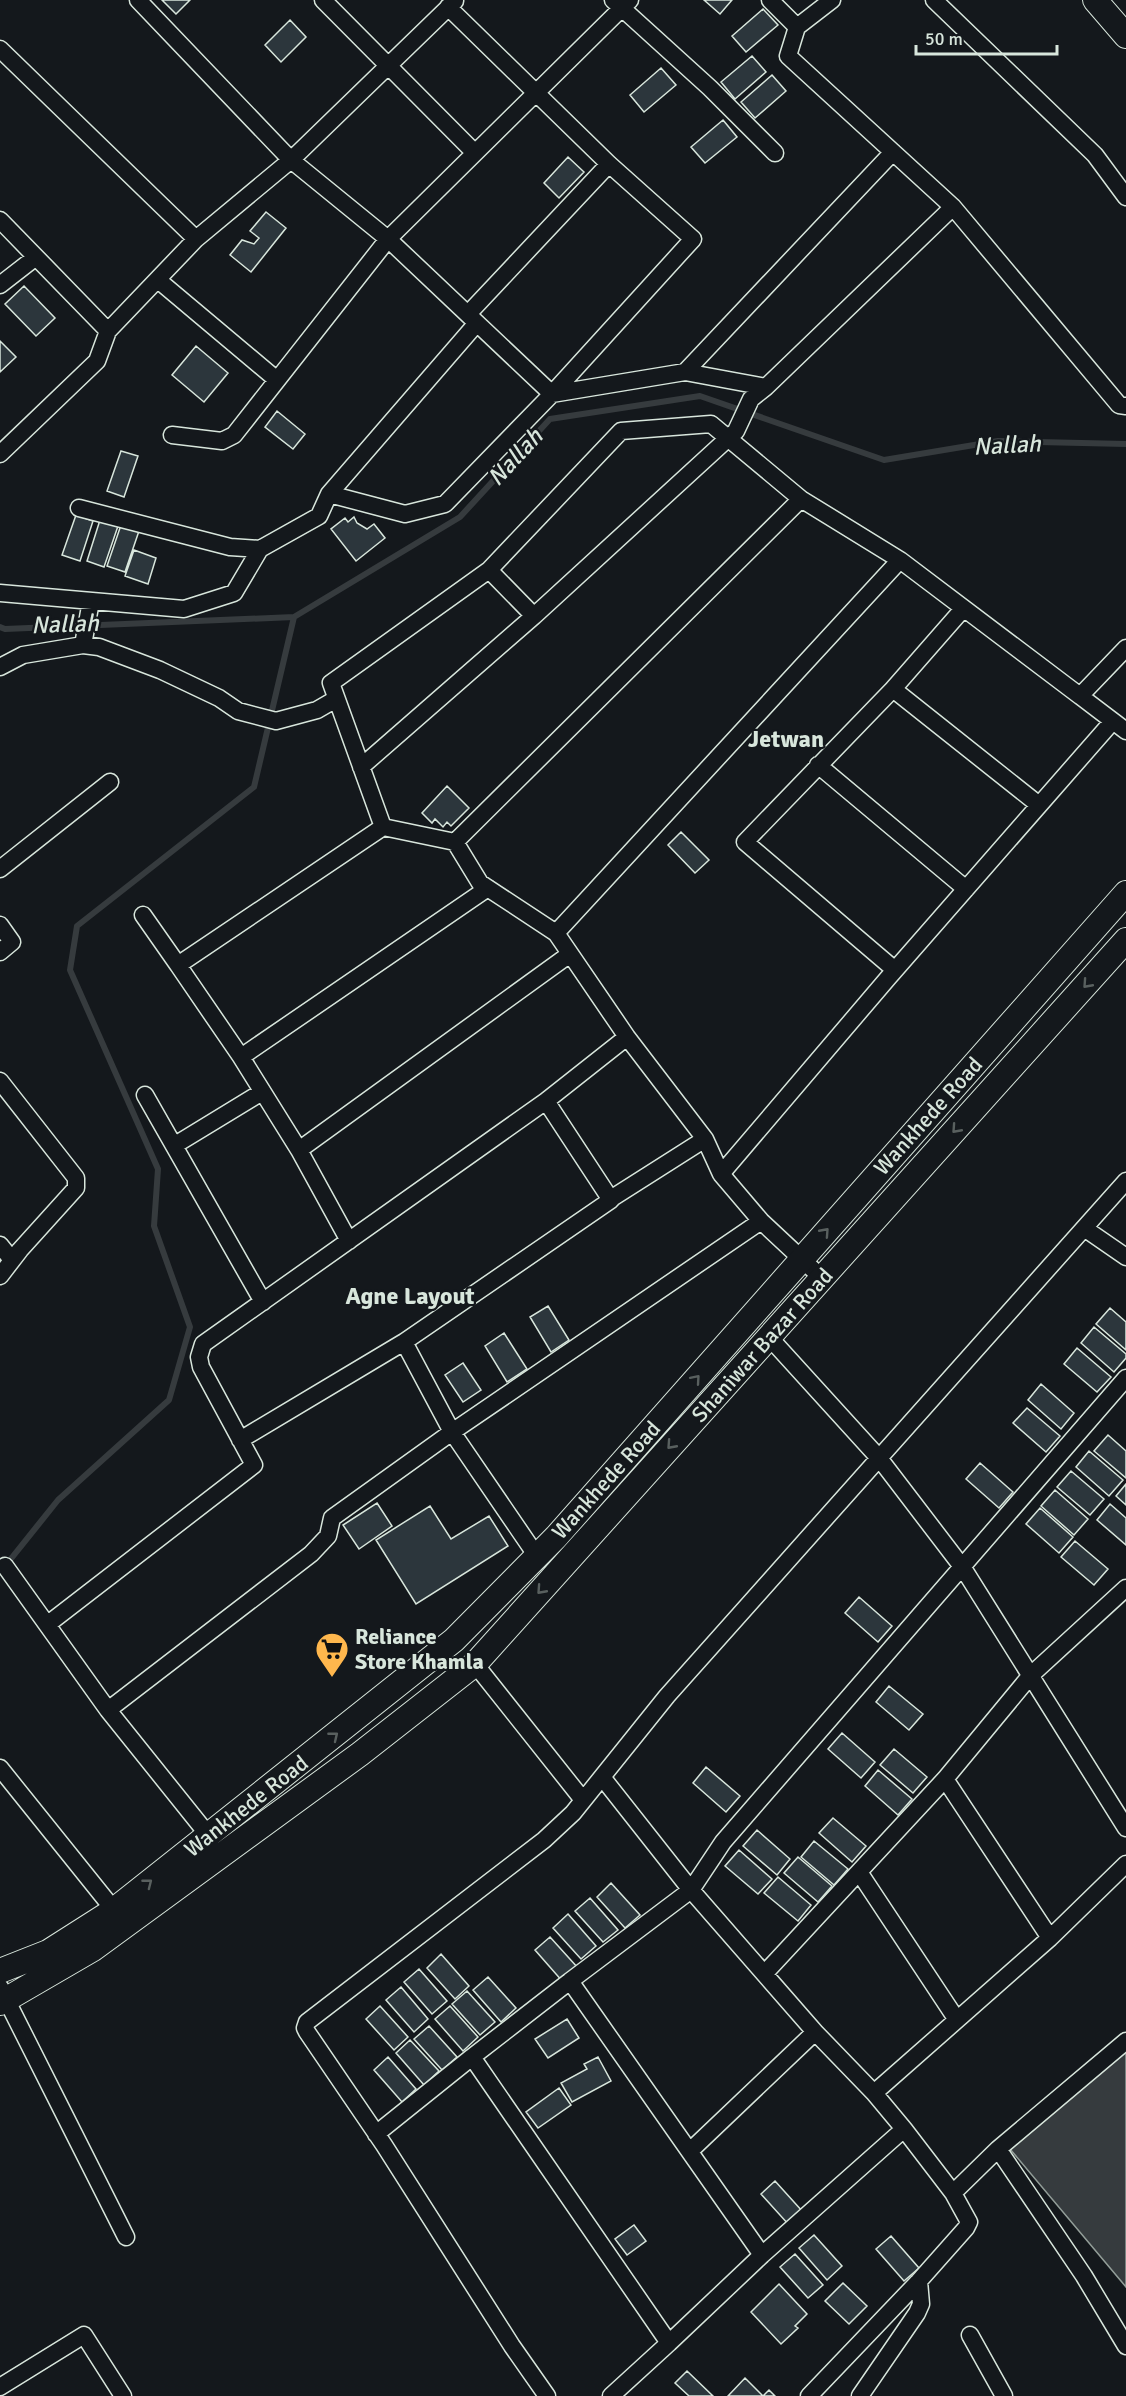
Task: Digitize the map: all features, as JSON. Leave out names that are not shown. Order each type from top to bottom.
[{"type":"main road","points":[[1095,0],[1126,36]]},
{"type":"main road","name":"Wankhede Road","points":[[0,1971],[48,1952],[114,1910],[453,1640],[563,1529],[1126,893]]},
{"type":"main road","name":"Shaniwar Bazar Road","points":[[2,1997],[93,1949],[360,1754],[475,1664],[1126,940]]},
{"type":"street","points":[[138,0],[291,160],[388,239],[552,394]]},
{"type":"street","points":[[323,0],[475,153]]},
{"type":"street","points":[[770,0],[797,27]]},
{"type":"street","points":[[832,0],[797,27],[788,56],[953,207],[1119,405],[1126,406]]},
{"type":"street","points":[[934,0],[1095,155],[1126,197]]},
{"type":"street","points":[[0,454],[97,361],[108,331],[196,239],[291,160],[452,3],[535,94],[693,239],[552,394],[445,504],[405,514],[329,494]]},
{"type":"street","points":[[172,435],[222,441],[234,435],[388,239],[535,94],[622,3],[775,153]]},
{"type":"street","points":[[0,49],[196,239]]},
{"type":"street","points":[[685,372],[893,152]]},
{"type":"street","points":[[0,593],[183,609],[234,593],[260,549],[319,516],[329,494],[472,318],[609,164]]},
{"type":"street","points":[[361,767],[534,616],[732,435],[751,399],[953,207]]},
{"type":"street","points":[[0,220],[108,331]]},
{"type":"street","points":[[0,285],[36,257]]},
{"type":"street","points":[[158,280],[277,380]]},
{"type":"street","points":[[552,394],[685,372],[766,387]]},
{"type":"street","points":[[383,827],[331,683],[489,570],[621,431],[711,424],[732,435],[801,499],[900,561],[1119,727],[1039,805],[721,1174]]},
{"type":"street","points":[[455,842],[801,499]]},
{"type":"street","points":[[79,508],[230,547],[260,549]]},
{"type":"street","points":[[556,933],[900,561]]},
{"type":"street","points":[[489,570],[534,616]]},
{"type":"street","points":[[83,645],[91,601]]},
{"type":"street","points":[[895,970],[745,842],[893,689],[963,609]]},
{"type":"street","points":[[0,667],[23,655],[83,645],[99,647],[159,670],[219,699],[238,711],[276,721],[317,710],[336,699]]},
{"type":"street","points":[[1080,696],[1126,648]]},
{"type":"street","points":[[893,689],[1039,805]]},
{"type":"street","points":[[818,765],[966,890]]},
{"type":"street","points":[[0,869],[110,782]]},
{"type":"street","points":[[178,965],[383,827],[455,842],[480,883],[556,933],[627,1037],[705,1139],[721,1174],[761,1221],[822,1278]]},
{"type":"street","points":[[241,1057],[488,888]]},
{"type":"street","points":[[143,915],[241,1057],[299,1150],[349,1241]]},
{"type":"street","points":[[0,925],[12,942],[0,952]]},
{"type":"street","points":[[299,1150],[570,954]]},
{"type":"street","points":[[48,1624],[254,1465],[201,1367],[199,1357],[202,1344],[546,1101],[627,1037]]},
{"type":"street","points":[[0,1081],[78,1183],[0,1276]]},
{"type":"street","points":[[175,1145],[262,1092]]},
{"type":"street","points":[[145,1095],[262,1302]]},
{"type":"street","points":[[546,1101],[609,1200]]},
{"type":"street","points":[[240,1440],[404,1342],[609,1200],[705,1139]]},
{"type":"street","points":[[547,2396],[307,2032],[305,2028],[307,2022],[544,1839],[583,1800],[667,1696],[1126,1181]]},
{"type":"street","points":[[108,1710],[311,1554],[328,1536],[332,1518],[452,1432],[761,1221]]},
{"type":"street","points":[[1084,1228],[1126,1257]]},
{"type":"street","points":[[0,1245],[12,1260]]},
{"type":"street","points":[[769,1337],[879,1458],[963,1568],[1126,1828]]},
{"type":"street","points":[[404,1342],[452,1432],[536,1555]]},
{"type":"street","points":[[376,2134],[570,1981],[691,1890],[723,1842],[1126,1378]]},
{"type":"street","points":[[5,1566],[108,1710],[209,1836]]},
{"type":"street","points":[[765,1973],[945,1779],[1031,1675],[1126,1588]]},
{"type":"street","points":[[475,1664],[583,1800]]},
{"type":"street","points":[[0,1768],[114,1910]]},
{"type":"street","points":[[602,1777],[691,1890],[815,2032],[874,2093],[904,2129],[952,2193],[969,2223],[919,2281],[809,2396]]},
{"type":"street","points":[[945,1779],[1050,1938]]},
{"type":"street","points":[[874,2093],[1050,1938],[1126,1864]]},
{"type":"street","points":[[859,1872],[957,2020]]},
{"type":"street","points":[[570,1981],[762,2255]]},
{"type":"street","points":[[2,1997],[126,2237]]},
{"type":"street","points":[[690,2151],[815,2032]]},
{"type":"street","points":[[952,2193],[998,2149],[1126,2041]]},
{"type":"street","points":[[472,2057],[669,2343]]},
{"type":"street","points":[[611,2396],[762,2255],[904,2129]]},
{"type":"street","points":[[998,2149],[1084,2276],[1126,2346]]},
{"type":"street","points":[[860,2396],[917,2313],[921,2304],[919,2281]]},
{"type":"street","points":[[0,2387],[84,2335],[123,2396]]},
{"type":"street","points":[[970,2335],[1004,2396]]},
{"type":"shaded area","points":[[1126,2051],[1126,2287],[1010,2149]]},
{"type":"building","points":[[162,0],[190,0],[176,14]]},
{"type":"building","points":[[704,0],[732,0],[720,14]]},
{"type":"building","points":[[763,9],[778,25],[746,52],[732,36]]},
{"type":"building","points":[[290,20],[306,37],[281,62],[265,45]]},
{"type":"building","points":[[752,56],[766,72],[735,99],[721,82]]},
{"type":"building","points":[[661,68],[676,85],[644,112],[630,95]]},
{"type":"building","points":[[772,75],[786,91],[755,118],[741,102]]},
{"type":"building","points":[[723,120],[737,137],[705,163],[691,147]]},
{"type":"building","points":[[568,157],[584,172],[559,198],[544,183]]},
{"type":"building","points":[[266,212],[286,228],[251,272],[230,255],[242,240],[254,244],[259,238],[250,231]]},
{"type":"building","points":[[24,286],[55,318],[36,336],[5,304]]},
{"type":"building","points":[[0,341],[16,357],[0,372]]},
{"type":"building","points":[[196,346],[228,373],[204,402],[172,375]]},
{"type":"building","points":[[277,411],[305,434],[293,449],[265,427]]},
{"type":"building","points":[[121,451],[138,456],[124,497],[107,491]]},
{"type":"building","points":[[76,515],[93,521],[80,561],[62,555]]},
{"type":"building","points":[[354,517],[357,523],[367,529],[374,524],[385,538],[356,561],[331,529],[345,518],[348,522]]},
{"type":"building","points":[[100,520],[118,526],[104,567],[87,561]]},
{"type":"building","points":[[121,525],[139,531],[125,572],[107,566]]},
{"type":"building","points":[[134,550],[156,558],[148,584],[125,576]]},
{"type":"building","points":[[447,786],[469,808],[451,826],[447,822],[443,827],[435,819],[432,823],[422,813]]},
{"type":"building","points":[[681,832],[709,860],[695,873],[668,845]]},
{"type":"building","points":[[548,1306],[569,1340],[551,1352],[530,1317]]},
{"type":"building","points":[[1110,1308],[1126,1322],[1126,1350],[1096,1324]]},
{"type":"building","points":[[1094,1327],[1126,1354],[1126,1358],[1114,1372],[1081,1343]]},
{"type":"building","points":[[504,1333],[527,1369],[507,1382],[485,1346]]},
{"type":"building","points":[[1077,1348],[1111,1377],[1097,1392],[1064,1364]]},
{"type":"building","points":[[463,1363],[481,1390],[463,1402],[445,1375]]},
{"type":"building","points":[[1041,1384],[1074,1413],[1061,1429],[1028,1400]]},
{"type":"building","points":[[1027,1408],[1060,1436],[1046,1452],[1013,1423]]},
{"type":"building","points":[[1108,1435],[1126,1451],[1126,1478],[1094,1451]]},
{"type":"building","points":[[1089,1451],[1123,1480],[1109,1496],[1076,1467]]},
{"type":"building","points":[[980,1463],[1013,1492],[999,1508],[966,1479]]},
{"type":"building","points":[[1071,1471],[1104,1499],[1090,1515],[1057,1487]]},
{"type":"building","points":[[1126,1484],[1126,1505],[1116,1496]]},
{"type":"building","points":[[1055,1490],[1088,1519],[1074,1535],[1041,1506]]},
{"type":"building","points":[[377,1503],[392,1526],[359,1549],[343,1525]]},
{"type":"building","points":[[1110,1504],[1126,1518],[1126,1545],[1097,1520]]},
{"type":"building","points":[[430,1506],[451,1539],[489,1516],[508,1546],[416,1604],[376,1540]]},
{"type":"building","points":[[1040,1508],[1073,1537],[1059,1553],[1026,1524]]},
{"type":"building","points":[[1075,1541],[1108,1569],[1094,1585],[1061,1557]]},
{"type":"building","points":[[859,1597],[892,1626],[878,1642],[845,1613]]},
{"type":"building","points":[[889,1686],[923,1714],[909,1730],[876,1702]]},
{"type":"building","points":[[842,1733],[875,1762],[861,1778],[828,1749]]},
{"type":"building","points":[[894,1749],[927,1777],[913,1793],[880,1765]]},
{"type":"building","points":[[706,1767],[740,1796],[726,1812],[693,1783]]},
{"type":"building","points":[[878,1770],[912,1799],[898,1815],[865,1786]]},
{"type":"building","points":[[833,1818],[866,1846],[852,1862],[819,1833]]},
{"type":"building","points":[[757,1830],[790,1859],[777,1875],[743,1846]]},
{"type":"building","points":[[814,1841],[848,1869],[834,1885],[801,1857]]},
{"type":"building","points":[[739,1850],[772,1879],[758,1894],[725,1866]]},
{"type":"building","points":[[798,1857],[832,1886],[818,1902],[784,1873]]},
{"type":"building","points":[[778,1877],[811,1905],[798,1921],[764,1893]]},
{"type":"building","points":[[611,1883],[640,1915],[625,1928],[597,1897]]},
{"type":"building","points":[[590,1898],[618,1930],[603,1942],[575,1911]]},
{"type":"building","points":[[568,1914],[596,1946],[581,1959],[553,1928]]},
{"type":"building","points":[[550,1937],[578,1968],[563,1982],[535,1950]]},
{"type":"building","points":[[441,1954],[469,1986],[455,1999],[427,1968]]},
{"type":"building","points":[[419,1969],[447,2001],[432,2014],[404,1982]]},
{"type":"building","points":[[488,1977],[516,2008],[501,2022],[473,1990]]},
{"type":"building","points":[[401,1987],[428,2019],[414,2032],[386,2000]]},
{"type":"building","points":[[467,1991],[495,2022],[480,2035],[452,2004]]},
{"type":"building","points":[[380,2006],[408,2037],[394,2050],[366,2019]]},
{"type":"building","points":[[450,2006],[478,2037],[463,2051],[435,2019]]},
{"type":"building","points":[[567,2019],[579,2038],[548,2058],[535,2039]]},
{"type":"building","points":[[429,2026],[457,2057],[442,2070],[414,2039]]},
{"type":"building","points":[[410,2040],[439,2071],[424,2085],[396,2053]]},
{"type":"building","points":[[388,2057],[416,2089],[402,2102],[374,2070]]},
{"type":"building","points":[[598,2057],[611,2081],[572,2102],[561,2083],[587,2069],[584,2064]]},
{"type":"building","points":[[559,2088],[571,2105],[538,2128],[526,2112]]},
{"type":"building","points":[[775,2181],[803,2212],[789,2225],[761,2194]]},
{"type":"building","points":[[634,2225],[646,2241],[627,2255],[615,2239]]},
{"type":"building","points":[[814,2235],[842,2266],[827,2280],[799,2248]]},
{"type":"building","points":[[891,2236],[919,2268],[904,2281],[876,2249]]},
{"type":"building","points":[[795,2254],[823,2285],[808,2298],[780,2267]]},
{"type":"building","points":[[843,2283],[867,2306],[849,2324],[825,2301]]},
{"type":"building","points":[[779,2284],[807,2314],[795,2326],[798,2328],[781,2344],[751,2312]]},
{"type":"building","points":[[687,2371],[713,2396],[689,2396],[675,2383]]},
{"type":"building","points":[[745,2378],[763,2396],[728,2396]]},
{"type":"building","points":[[769,2390],[775,2396],[763,2396]]},
{"type":"waterway","name":"Nallah","points":[[0,627],[5,629],[294,617],[460,517],[550,419],[700,396],[884,460],[998,441],[1126,444]]},
{"type":"waterway","points":[[6,1565],[58,1500],[169,1400],[190,1327],[154,1226],[158,1169],[70,970],[77,926],[254,787],[294,617]]},
{"type":"place","name":"Reliance Store Khamla","points":[[332,1678]]},
{"type":"district","name":"Jetwan","points":[[786,739]]},
{"type":"district","name":"Agne Layout","points":[[410,1296]]}]
